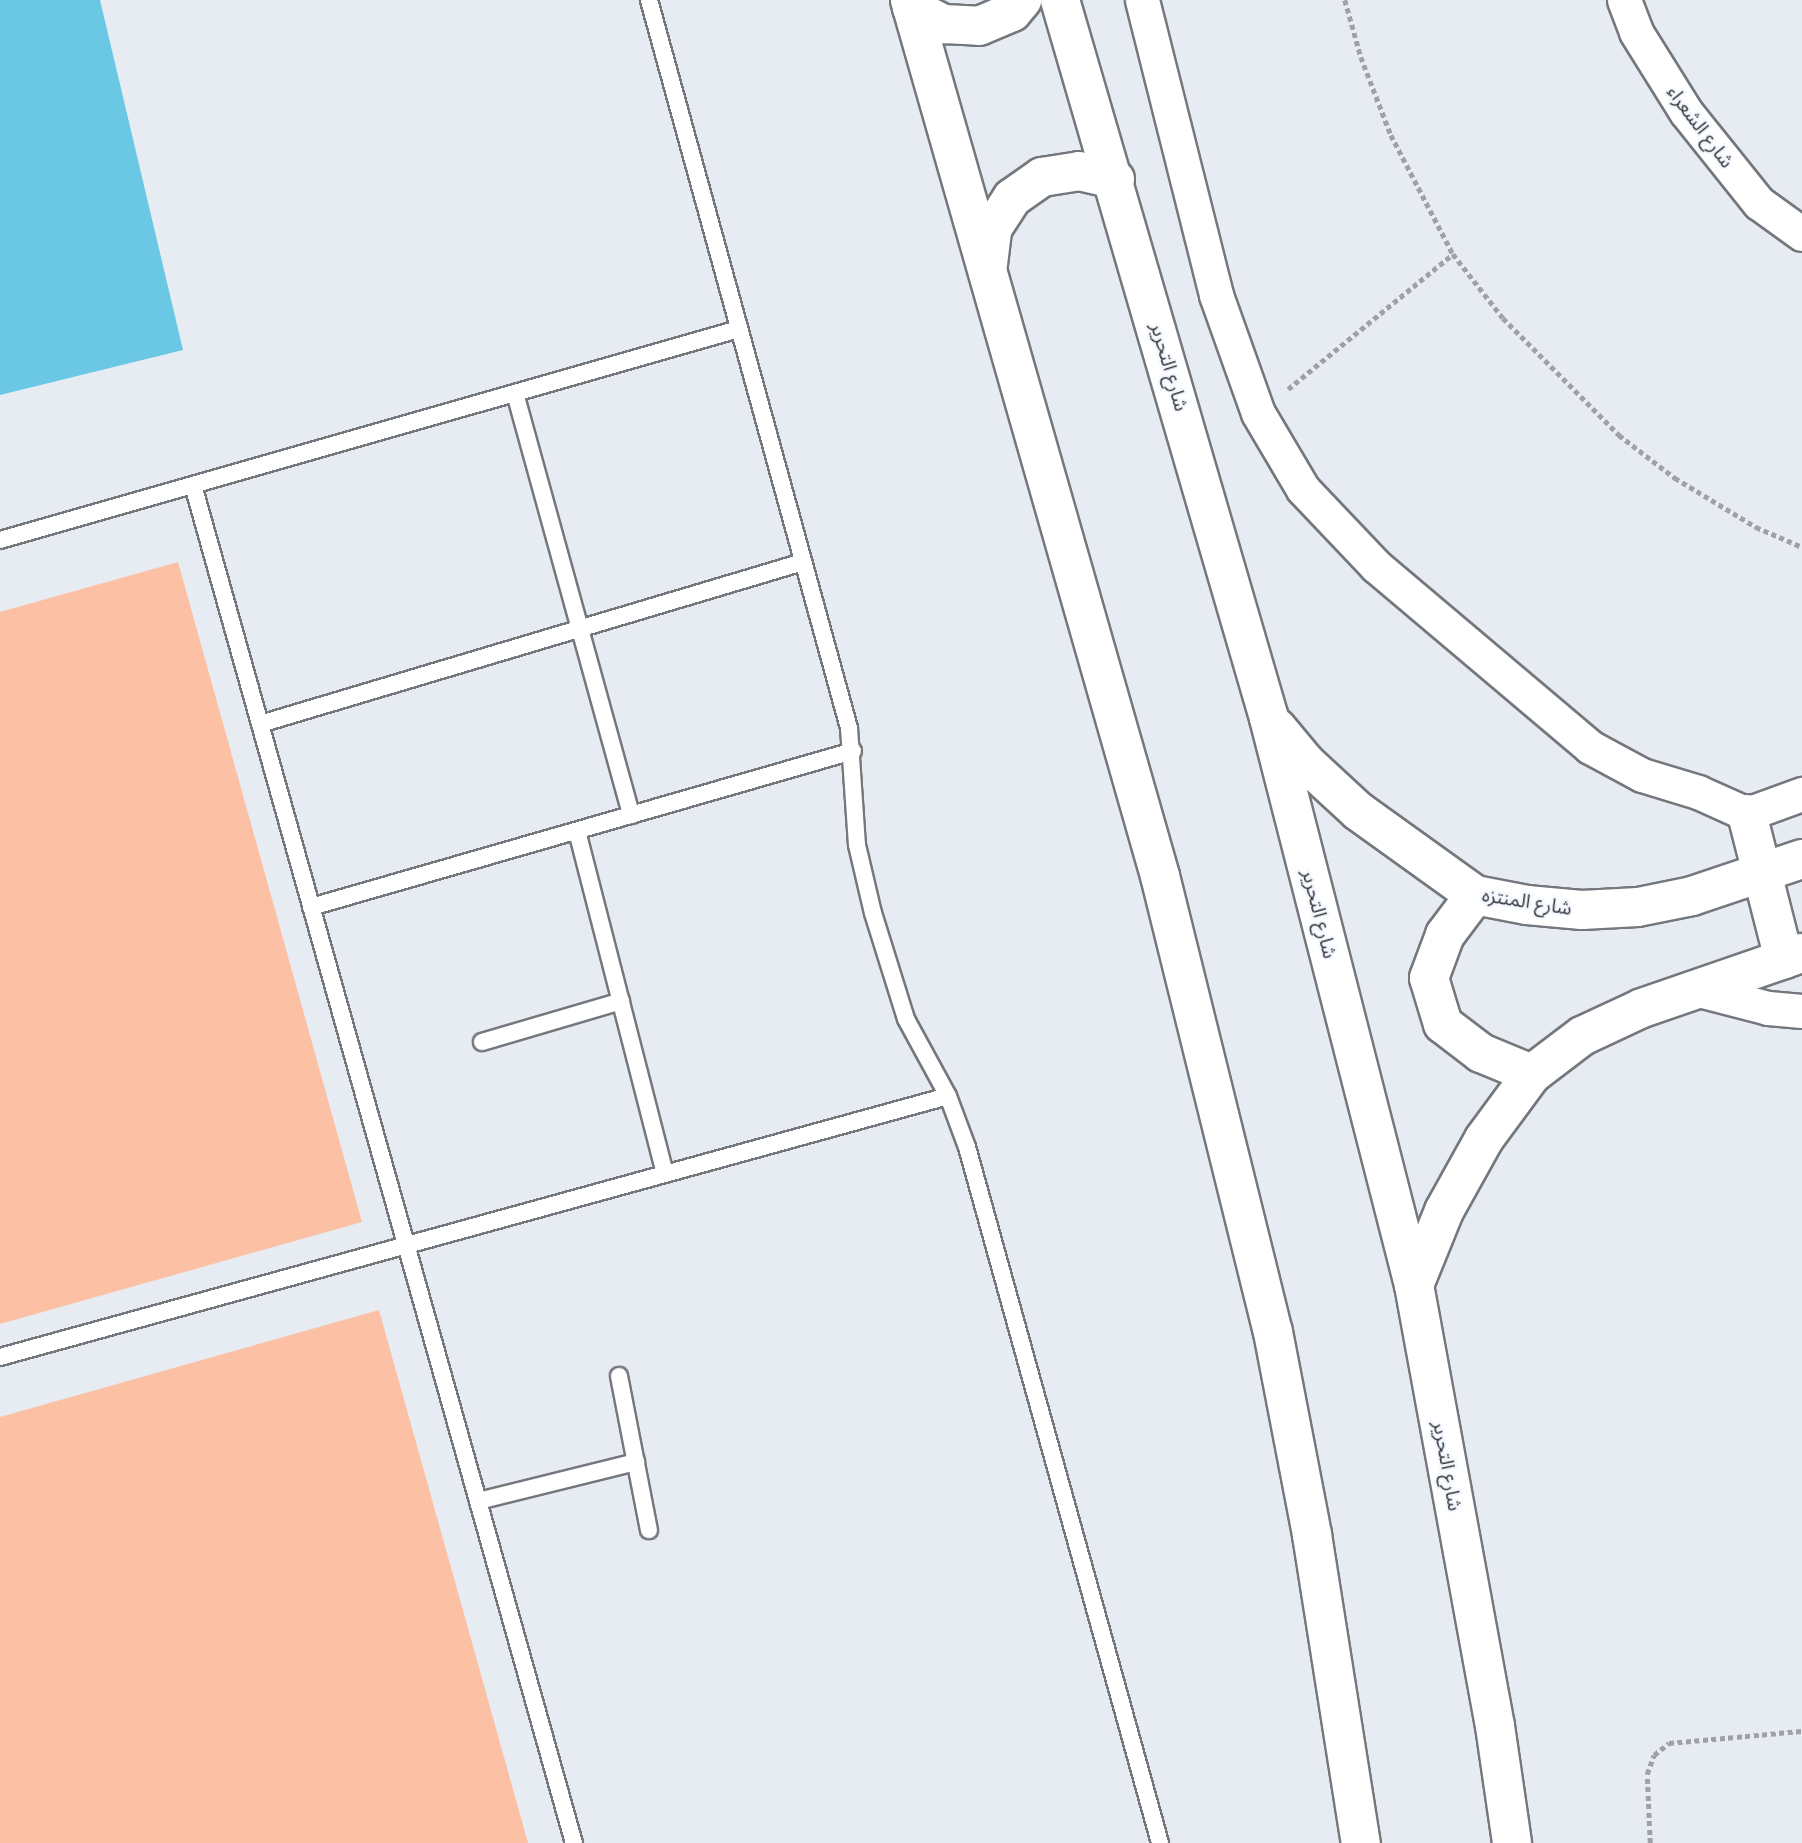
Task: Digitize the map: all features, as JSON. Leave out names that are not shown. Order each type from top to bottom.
[{"type":"street","points":[[911,4],[944,24],[979,26],[1012,12],[1023,0]]},
{"type":"street","name":"شارع التحرير","points":[[1060,0],[1115,179],[1269,718],[1413,1285],[1495,1726],[1512,1843]]},
{"type":"street","points":[[1143,0],[1216,295],[1258,413],[1303,489],[1376,566],[1543,710],[1590,747],[1642,775],[1698,792],[1747,814],[1802,794]]},
{"type":"street","name":"شارع الشعراء","points":[[1623,0],[1636,32],[1686,112],[1759,203],[1802,234]]},
{"type":"street","points":[[911,4],[1160,876],[1273,1332],[1312,1535],[1361,1843]]},
{"type":"street","points":[[987,266],[992,229],[1012,198],[1042,177],[1079,171],[1115,179]]},
{"type":"street","name":"شارع المنتزه","points":[[1269,718],[1306,763],[1358,811],[1475,895],[1527,905],[1582,910],[1638,907],[1692,896],[1802,859]]},
{"type":"street","points":[[1413,1285],[1451,1199],[1484,1139],[1532,1074],[1582,1036],[1642,1008],[1793,956],[1762,871],[1747,814]]},
{"type":"street","points":[[1475,895],[1445,935],[1429,978],[1443,1024],[1481,1053],[1532,1074]]},
{"type":"street","points":[[1699,990],[1768,1008],[1802,1011]]},
{"type":"lane","points":[[649,0],[853,751],[857,845],[873,913],[906,1018],[948,1096],[967,1147],[1160,1843]]},
{"type":"lane","points":[[0,540],[739,329]]},
{"type":"lane","points":[[515,393],[631,815]]},
{"type":"lane","points":[[193,485],[574,1843]]},
{"type":"lane","points":[[260,724],[803,562]]},
{"type":"lane","points":[[311,907],[853,751]]},
{"type":"lane","points":[[577,831],[665,1173]]},
{"type":"lane","points":[[482,1042],[621,1002]]},
{"type":"lane","points":[[0,1357],[948,1096]]},
{"type":"lane","points":[[619,1376],[649,1530]]},
{"type":"lane","points":[[478,1501],[636,1462]]},
{"type":"path","points":[[1345,0],[1360,57],[1391,135],[1453,254],[1503,318],[1619,435],[1675,478],[1756,527],[1802,547]]},
{"type":"path","points":[[1258,413],[1453,254]]},
{"type":"path","points":[[1650,1843],[1647,1773],[1654,1755],[1669,1743],[1802,1731]]},
{"type":"water","points":[[0,0],[100,0],[183,350],[0,395]]},
{"type":"building","points":[[178,562],[362,1222],[0,1324],[0,612]]},
{"type":"building","points":[[379,1310],[528,1843],[0,1843],[0,1417]]}]
